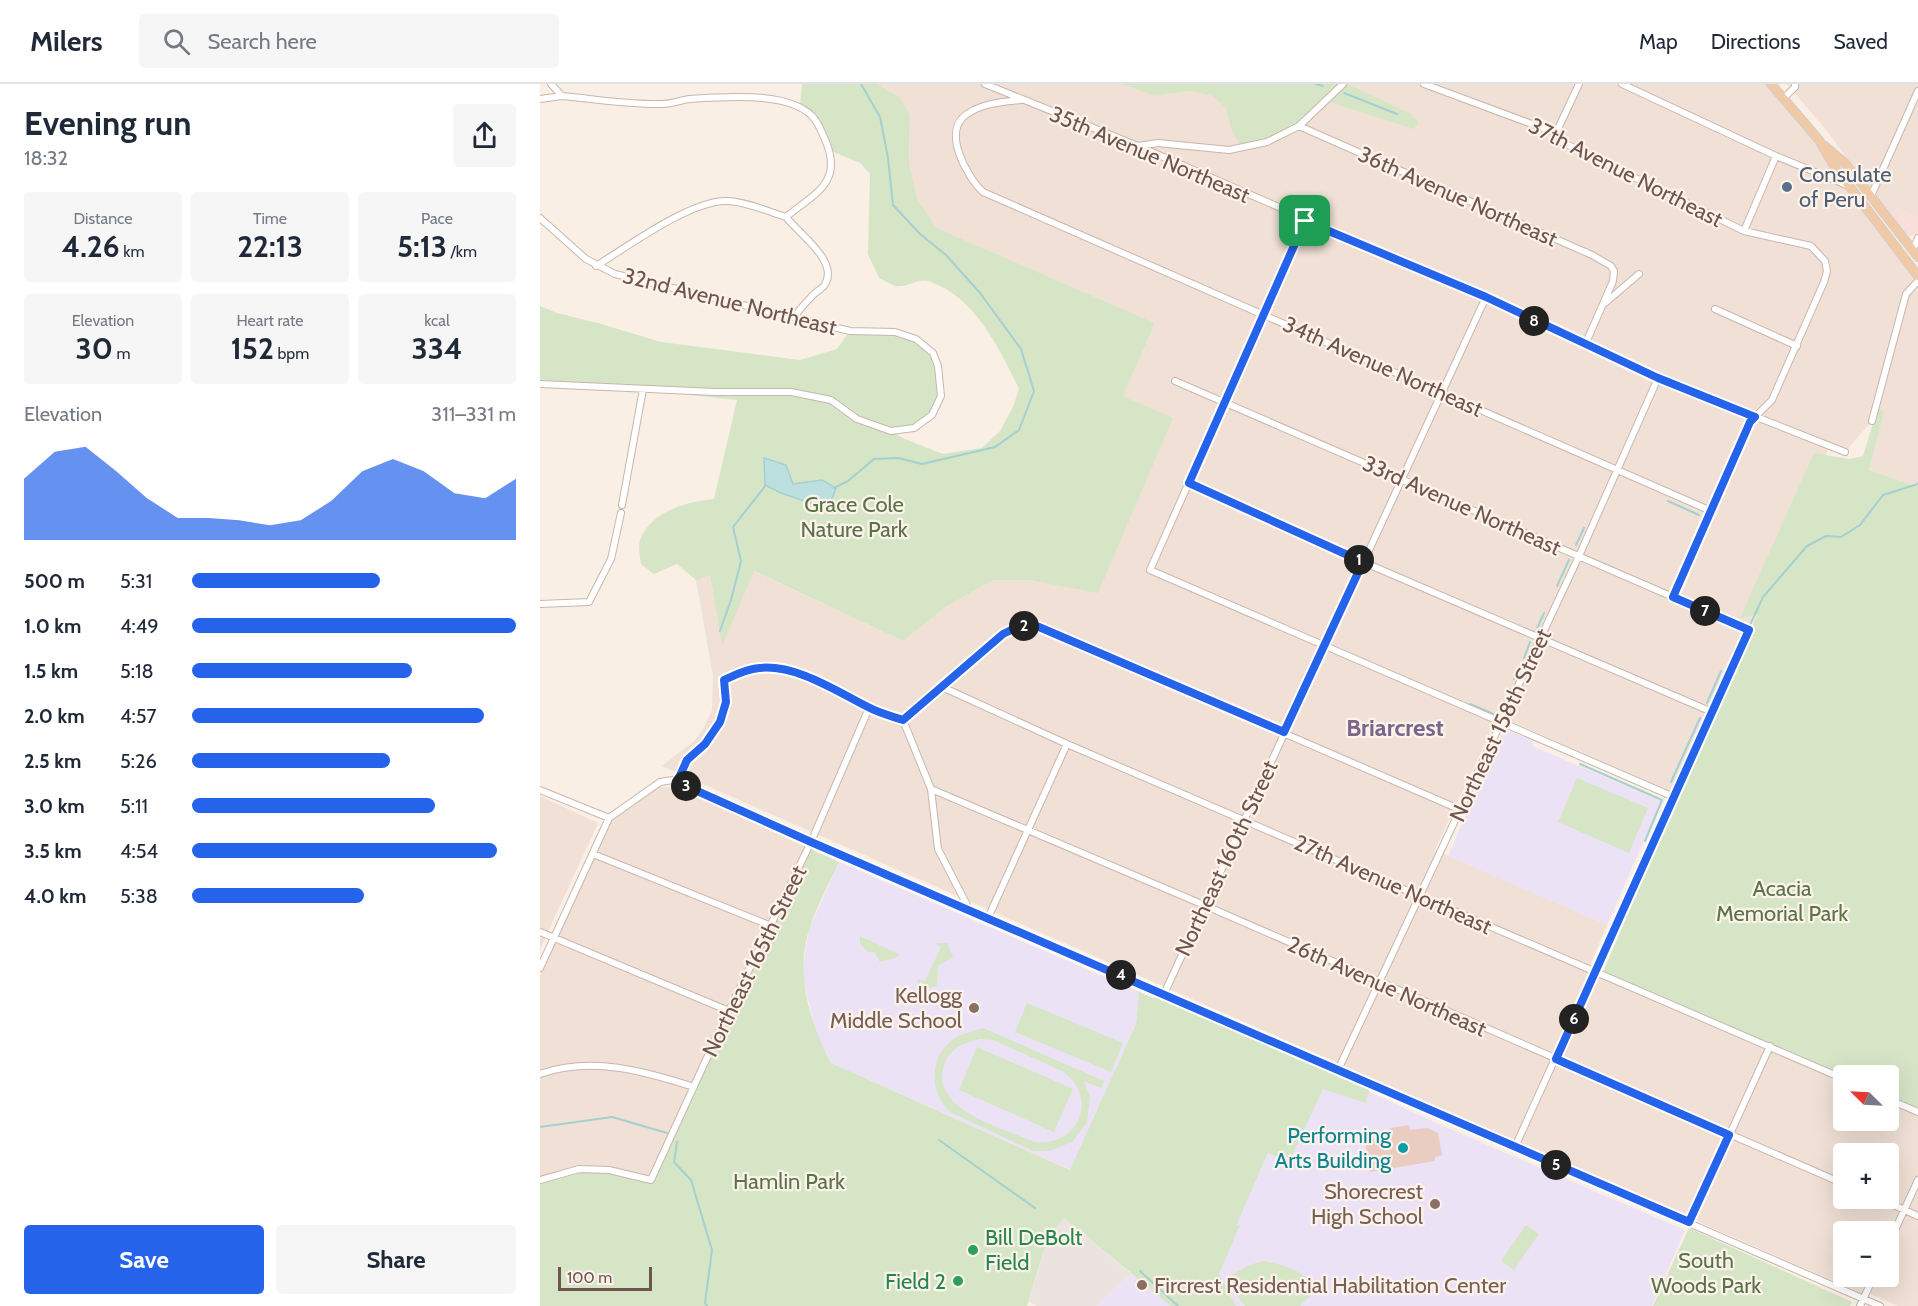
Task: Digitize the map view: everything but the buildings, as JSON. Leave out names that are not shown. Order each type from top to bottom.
[{"type":"main road","points":[[1771,84],[1785,97],[1820,141],[1834,166],[1918,276]]},
{"type":"main road","points":[[1820,141],[1845,163],[1915,254]]},
{"type":"main road","points":[[1850,187],[1861,191],[1899,242],[1915,254]]},
{"type":"street","points":[[551,84],[562,96]]},
{"type":"street","name":"35th Avenue Northeast","points":[[985,84],[1138,146],[1305,221],[1486,297],[1658,378],[1845,452]]},
{"type":"street","points":[[1138,146],[1158,143],[1229,150],[1267,142],[1299,126],[1343,84]]},
{"type":"street","name":"37th Avenue Northeast","points":[[1424,84],[1556,133],[1560,141],[1743,231],[1812,246],[1825,261],[1827,271],[1797,346]]},
{"type":"street","points":[[1556,133],[1579,84]]},
{"type":"street","points":[[1622,84],[1776,156],[1850,187]]},
{"type":"street","points":[[1785,97],[1796,84]]},
{"type":"street","points":[[1871,196],[1918,91]]},
{"type":"street","points":[[540,99],[562,96],[664,104],[688,99],[770,98],[800,106],[816,120],[833,163],[826,184],[786,217]]},
{"type":"street","name":"34th Avenue Northeast","points":[[1021,100],[992,102],[967,114],[959,121],[956,132],[964,168],[971,180],[983,192],[1711,511]]},
{"type":"street","name":"36th Avenue Northeast","points":[[1299,126],[1592,255],[1611,266],[1614,271],[1613,281],[1602,305]]},
{"type":"street","points":[[1743,231],[1776,156]]},
{"type":"street","points":[[596,266],[681,214],[717,201],[738,202],[786,217],[822,255],[828,275],[824,286],[794,317]]},
{"type":"street","name":"32nd Avenue Northeast","points":[[540,218],[596,266],[634,279],[850,331],[895,332],[916,339],[933,353],[938,366],[941,396],[932,415],[914,428],[891,431],[857,419],[831,400],[791,392],[643,389]]},
{"type":"street","points":[[1305,221],[1150,570],[1674,797]]},
{"type":"street","points":[[1915,254],[1918,238]]},
{"type":"street","points":[[1585,345],[1602,305],[1640,274]]},
{"type":"street","points":[[1872,421],[1906,294],[1918,281]]},
{"type":"street","name":"Northeast 160th Street","points":[[1164,994],[1486,297]]},
{"type":"street","points":[[1673,597],[1755,417],[1772,400],[1797,346],[1715,309]]},
{"type":"street","name":"Northeast 158th Street","points":[[1338,1070],[1579,556],[1658,378]]},
{"type":"street","name":"33rd Avenue Northeast","points":[[1175,381],[1749,630],[1712,712]]},
{"type":"street","points":[[540,384],[643,389],[622,505]]},
{"type":"street","points":[[1189,483],[1363,562],[1712,712],[1515,1147]]},
{"type":"street","points":[[540,604],[589,602],[611,559],[621,513]]},
{"type":"street","points":[[903,720],[1003,634],[1017,627],[1028,625],[1039,627],[1461,810]]},
{"type":"street","points":[[677,782],[687,760],[705,744],[720,722],[726,702],[724,680],[743,671],[759,668],[783,670],[848,696],[869,708],[903,720],[931,789],[938,849],[970,910]]},
{"type":"street","name":"27th Avenue Northeast","points":[[942,687],[1067,744],[1833,1074]]},
{"type":"street","name":"Northeast 165th Street","points":[[540,1180],[579,1169],[609,1170],[651,1180],[769,925],[811,842],[869,708]]},
{"type":"street","points":[[988,918],[1067,744]]},
{"type":"street","points":[[540,968],[609,818],[660,782],[677,782],[1880,1306]]},
{"type":"street","name":"26th Avenue Northeast","points":[[931,789],[1205,905],[1833,1179]]},
{"type":"street","points":[[540,790],[609,818]]},
{"type":"street","points":[[593,854],[769,925]]},
{"type":"street","points":[[540,932],[729,1011]]},
{"type":"street","points":[[1689,1222],[1770,1046]]},
{"type":"street","points":[[540,1074],[588,1066],[618,1067],[644,1070],[694,1087]]},
{"type":"street","points":[[1899,1104],[1918,1112]]},
{"type":"street","points":[[1899,1221],[1918,1180]]},
{"type":"street","points":[[1899,1208],[1918,1216]]},
{"type":"street","points":[[1860,1306],[1869,1287]]},
{"type":"shaded area","points":[[877,84],[1122,84],[1154,96],[1191,91],[1212,96],[1226,108],[1230,126],[1325,101],[1364,111],[1410,113],[1348,84],[1771,84],[1785,97],[1918,276],[1913,286],[1918,292],[1918,487],[1869,470],[1884,413],[1877,405],[1872,421],[1845,452],[1829,447],[1676,793],[1498,716],[1435,850],[1607,925],[1590,965],[1833,1074],[1833,1131],[1899,1131],[1899,1103],[1918,1112],[1918,1176],[1897,1221],[1833,1221],[1833,1281],[662,766],[694,741],[712,710],[713,676],[696,580],[710,574],[722,645],[753,571],[903,641],[947,606],[994,580],[1029,580],[1098,592],[1172,418],[1123,396],[1155,323],[937,228],[917,200],[909,163],[910,115]]},
{"type":"shaded area","points":[[1787,84],[1918,84],[1887,154],[1918,98],[1918,217],[1896,208],[1891,218],[1827,131]]},
{"type":"shaded area","points":[[1896,208],[1918,217],[1918,231],[1915,235],[1906,236],[1891,218]]},
{"type":"shaded area","points":[[1504,729],[1534,741],[1532,746],[1661,801],[1607,925],[1448,856]]},
{"type":"shaded area","points":[[659,787],[679,788],[810,849],[659,1180],[540,1180],[540,975],[612,820]]},
{"type":"shaded area","points":[[540,796],[598,823],[540,949]]},
{"type":"shaded area","name":"Kellogg Middle School","points":[[839,862],[1139,992],[1136,1024],[1071,1170],[831,1063],[817,1037],[802,974],[809,930]]},
{"type":"shaded area","name":"Shorecrest High School","points":[[1308,1064],[1450,1129],[1685,1230],[1652,1306],[1200,1306]]},
{"type":"shaded area","points":[[1918,1180],[1918,1306],[1898,1306],[1866,1292],[1868,1287],[1899,1287],[1899,1222]]},
{"type":"shaded area","points":[[1064,1218],[1131,1274],[1097,1306],[1037,1306],[1029,1301],[1047,1239]]},
{"type":"shaded area","name":"Fircrest Residential Habilitation Center","points":[[1142,1264],[1187,1306],[1097,1306]]},
{"type":"shaded area","points":[[1847,1287],[1864,1287],[1861,1293]]},
{"type":"green space","name":"Grace Cole Nature Park","points":[[802,84],[877,84],[899,97],[910,115],[909,163],[917,199],[937,228],[1155,323],[1123,396],[1173,418],[1098,593],[1029,580],[994,580],[947,606],[903,641],[754,571],[722,646],[710,575],[696,580],[677,564],[654,574],[641,564],[640,540],[652,522],[681,506],[714,499],[737,400],[643,390],[540,384],[540,306],[557,313],[661,342],[800,360],[837,349],[850,331],[895,332],[916,339],[933,353],[941,396],[932,415],[914,428],[892,432],[943,454],[982,448],[1000,431],[1013,407],[1019,389],[984,325],[959,298],[945,288],[924,280],[900,286],[879,278],[868,254],[870,174],[860,163],[829,150],[816,120],[800,106]]},
{"type":"green space","points":[[1122,84],[1348,84],[1410,113],[1419,123],[1414,129],[1326,101],[1288,131],[1241,148],[1230,126],[1226,108],[1212,96],[1191,91],[1154,96]]},
{"type":"green space","name":"Acacia Memorial Park","points":[[1878,407],[1884,413],[1869,470],[1918,487],[1918,1112],[1899,1103],[1899,1065],[1833,1065],[1833,1075],[1603,972],[1757,615],[1740,618],[1814,453],[1849,459],[1863,456]]},
{"type":"green space","points":[[1577,778],[1648,808],[1629,853],[1558,822]]},
{"type":"green space","name":"Hamlin Park","points":[[810,849],[839,862],[812,921],[805,947],[804,964],[804,981],[811,1015],[831,1063],[1070,1170],[1136,1024],[1139,992],[1153,998],[1156,991],[1370,1088],[1366,1103],[1323,1089],[1289,1162],[1268,1153],[1236,1226],[1240,1225],[1219,1274],[1236,1306],[1171,1306],[1064,1218],[1047,1239],[1027,1306],[540,1306],[540,1179],[581,1169],[652,1179],[722,1025],[728,1026]]},
{"type":"green space","points":[[860,936],[899,954],[898,957],[880,962],[874,952],[868,952],[860,944]]},
{"type":"green space","points":[[934,943],[947,943],[953,957],[938,966],[937,986],[923,990],[923,982],[920,981],[919,992],[916,993],[918,979],[925,981],[941,947]]},
{"type":"green space","points":[[1027,1003],[1123,1043],[1111,1072],[1015,1032]]},
{"type":"green space","points":[[983,1028],[1104,1081],[1101,1088],[1084,1081],[1090,1097],[1087,1123],[1072,1142],[1049,1151],[1033,1151],[950,1112],[943,1104],[935,1086],[934,1076],[939,1056],[952,1040]],"holes":[[[980,1039],[993,1040],[1064,1072],[1075,1083],[1080,1095],[1079,1119],[1062,1137],[1049,1142],[1034,1142],[972,1115],[948,1094],[942,1081],[944,1065],[950,1054],[968,1042]]]},
{"type":"green space","points":[[977,1047],[1073,1089],[1054,1132],[959,1090]]},
{"type":"green space","points":[[1526,1225],[1539,1234],[1514,1270],[1501,1261]]},
{"type":"green space","name":"South Woods Park","points":[[1689,1228],[1852,1302],[1850,1306],[1653,1306]]},
{"type":"green space","points":[[1264,1261],[1294,1270],[1318,1288],[1300,1306],[1245,1306],[1229,1285],[1230,1276],[1249,1265]]},
{"type":"water","points":[[764,458],[786,465],[793,484],[822,480],[836,488],[828,509],[765,485]]},
{"type":"waterway","points":[[834,488],[848,481],[874,459],[898,458],[922,464],[995,447],[1019,430],[1034,391],[1021,349],[980,293],[946,255],[920,234],[893,205],[888,158],[880,117],[861,84]]},
{"type":"waterway","points":[[1316,84],[1323,86]]},
{"type":"waterway","points":[[1344,93],[1397,114]]},
{"type":"waterway","points":[[1751,623],[1763,597],[1807,546],[1826,536],[1841,537],[1860,525],[1883,495],[1918,484]]},
{"type":"waterway","points":[[720,631],[741,561],[733,527],[766,485]]},
{"type":"waterway","points":[[1668,501],[1699,515]]},
{"type":"waterway","points":[[1576,545],[1584,528]]},
{"type":"waterway","points":[[1557,586],[1569,560]]},
{"type":"waterway","points":[[1536,631],[1544,613]]},
{"type":"waterway","points":[[1524,658],[1530,642]]},
{"type":"waterway","points":[[1514,679],[1520,666]]},
{"type":"waterway","points":[[1707,703],[1721,671]]},
{"type":"waterway","points":[[1470,704],[1498,716],[1510,689]]},
{"type":"waterway","points":[[1671,782],[1700,718]]},
{"type":"waterway","points":[[1580,764],[1662,800],[1645,841]]},
{"type":"waterway","points":[[540,1127],[612,1117],[667,1133]]},
{"type":"waterway","points":[[939,1140],[1035,1208]]},
{"type":"waterway","points":[[677,1142],[674,1162],[691,1180],[712,1250],[705,1303],[707,1306]]},
{"type":"waterway","points":[[1140,1271],[1178,1306]]},
{"type":"place","name":"Consulate of Peru","points":[[1787,187]]},
{"type":"place","name":"Kellogg Middle School","points":[[974,1008]]},
{"type":"place","name":"Performing Arts Building","points":[[1403,1148]]},
{"type":"place","name":"Shorecrest High School","points":[[1435,1204]]},
{"type":"place","name":"Bill DeBolt Field","points":[[973,1250]]},
{"type":"place","name":"Field 2","points":[[958,1281]]},
{"type":"place","name":"Fircrest Residential Habilitation Center","points":[[1142,1285]]},
{"type":"district","name":"Briarcrest","points":[[1395,728]]},
{"type":"route","points":[[1305,221],[1486,297],[1658,378],[1755,417],[1750,422],[1673,597],[1749,630],[1556,1059],[1729,1135],[1689,1222],[677,782],[687,760],[705,744],[720,722],[726,702],[724,680],[743,671],[770,668],[800,675],[869,708],[903,720],[1003,634],[1017,627],[1028,625],[1039,627],[1284,732],[1363,562],[1189,483],[1305,221]]}]
